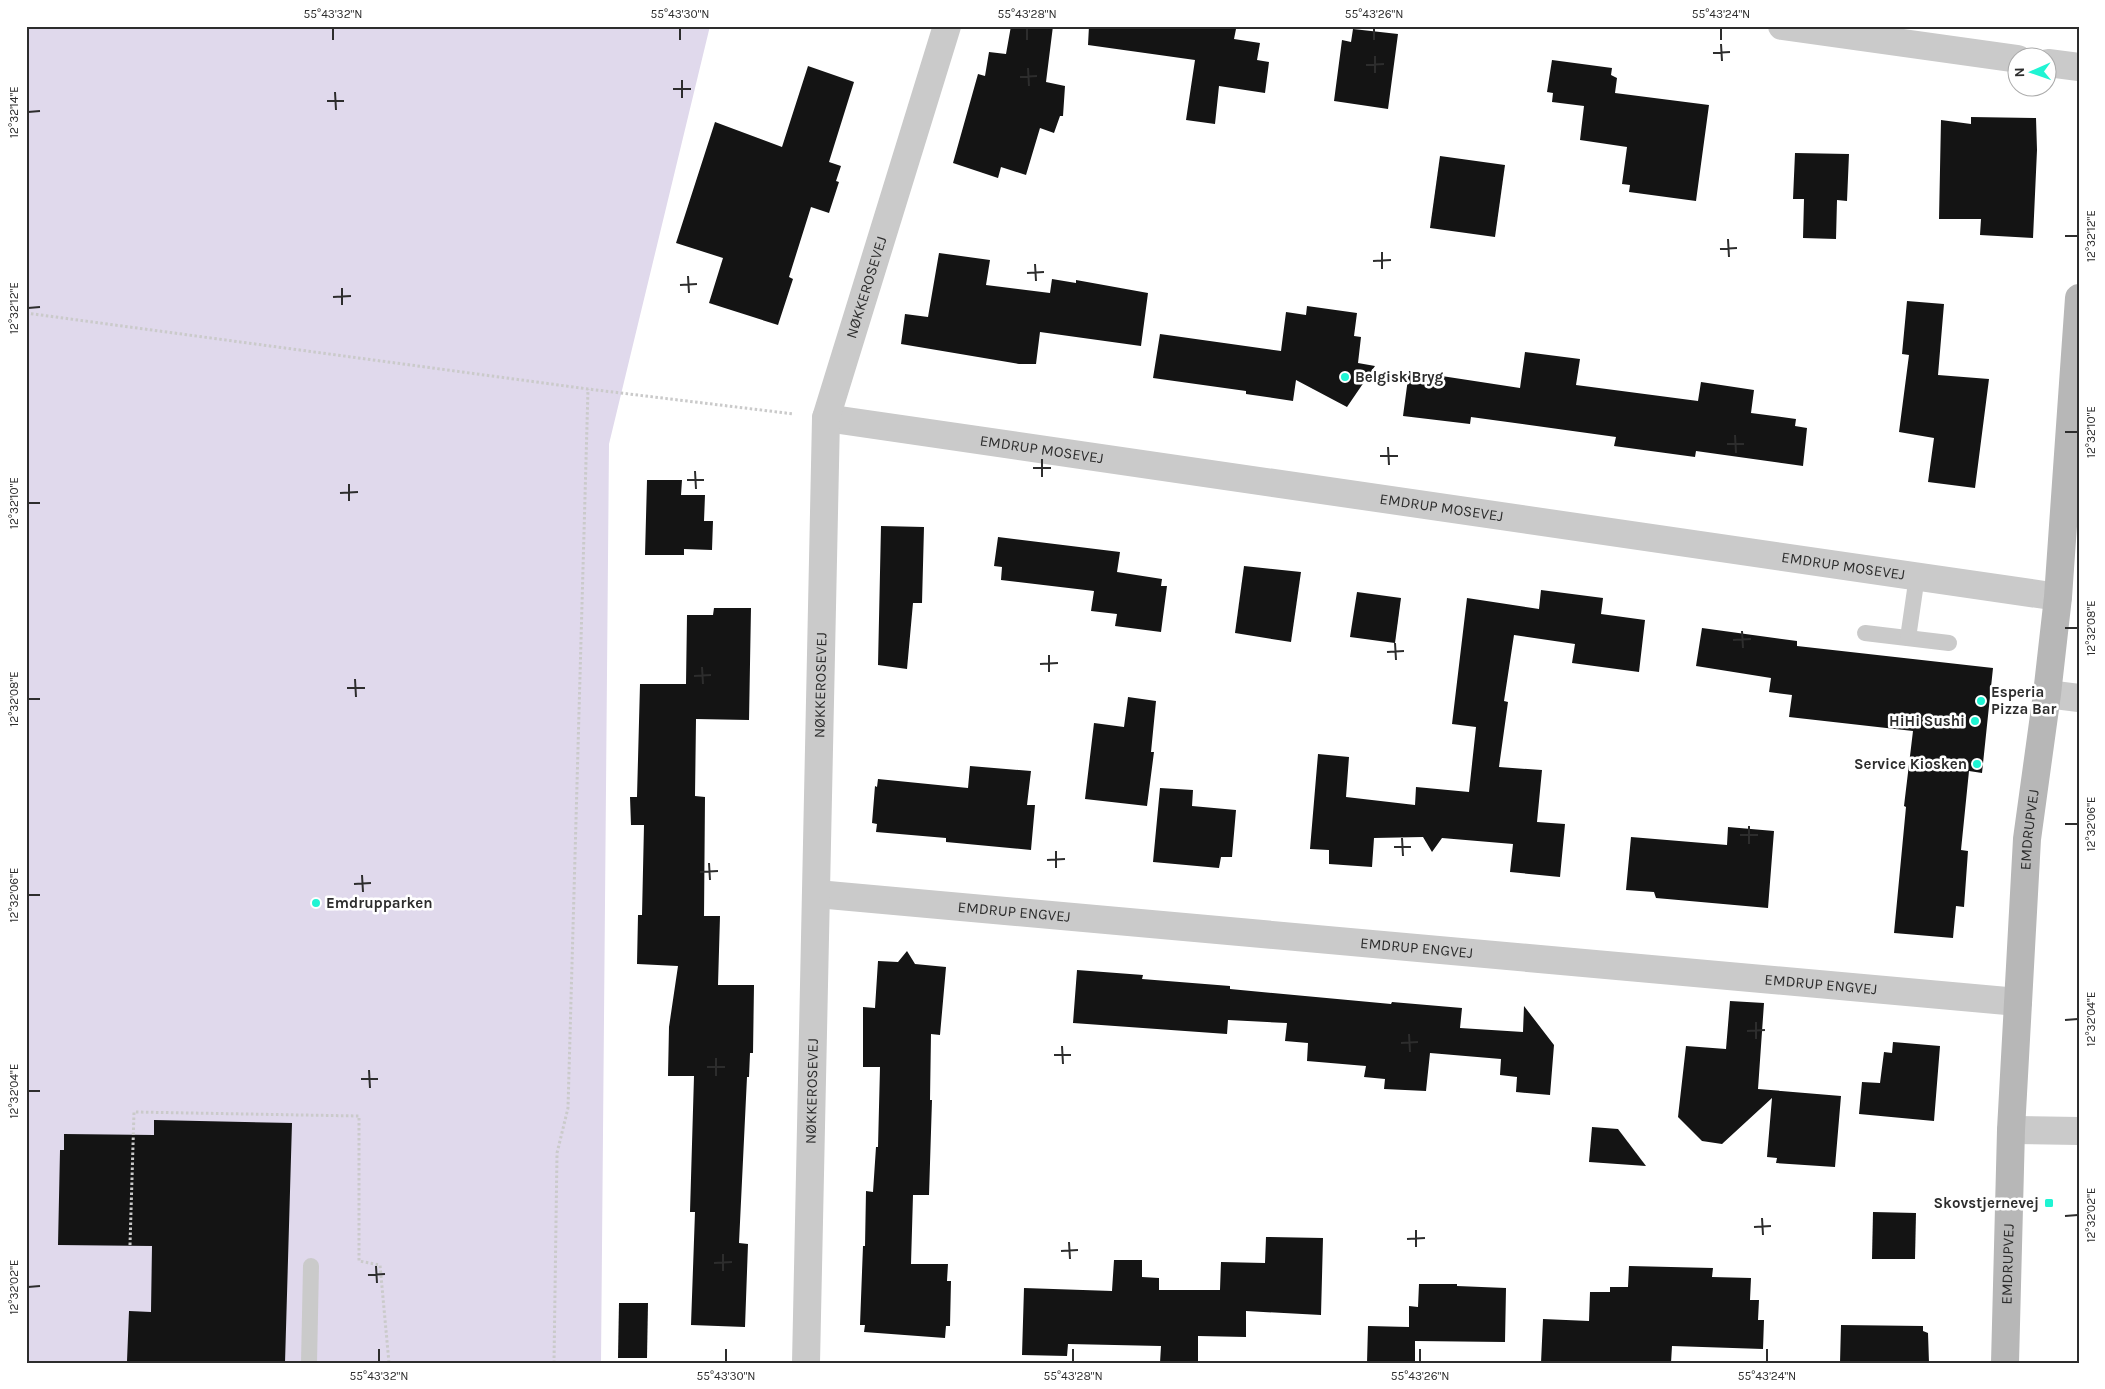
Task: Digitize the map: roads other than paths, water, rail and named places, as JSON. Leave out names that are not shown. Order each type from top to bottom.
[{"type":"street","name":"NØKKEROSEVEJ","points":[[806,1363],[826,418],[946,26]]},
{"type":"street","points":[[1782,26],[2008,58]]},
{"type":"street","points":[[2058,64],[2079,67]]},
{"type":"street","name":"EMDRUPVEJ","points":[[2006,1363],[2011,1130],[2027,839],[2058,597],[2079,298]]},
{"type":"street","name":"EMDRUP MOSEVEJ","points":[[826,418],[2058,597]]},
{"type":"street","points":[[2047,694],[2079,698]]},
{"type":"street","name":"EMDRUP ENGVEJ","points":[[817,894],[2018,1002]]},
{"type":"street","points":[[2011,1130],[2079,1132]]},
{"type":"lane","points":[[1908,638],[1917,576]]},
{"type":"lane","points":[[1865,633],[1949,643]]},
{"type":"lane","points":[[309,1363],[311,1266]]},
{"type":"place","name":"Belgisk Bryg","points":[[1345,377]]},
{"type":"place","name":"Esperia Pizza Bar","points":[[1981,701]]},
{"type":"place","name":"HiHi Sushi","points":[[1975,721]]},
{"type":"place","name":"Service Kiosken","points":[[1977,764]]},
{"type":"place","name":"Emdrupparken","points":[[316,903]]},
{"type":"place","name":"Skovstjernevej","points":[[2049,1203]]}]
